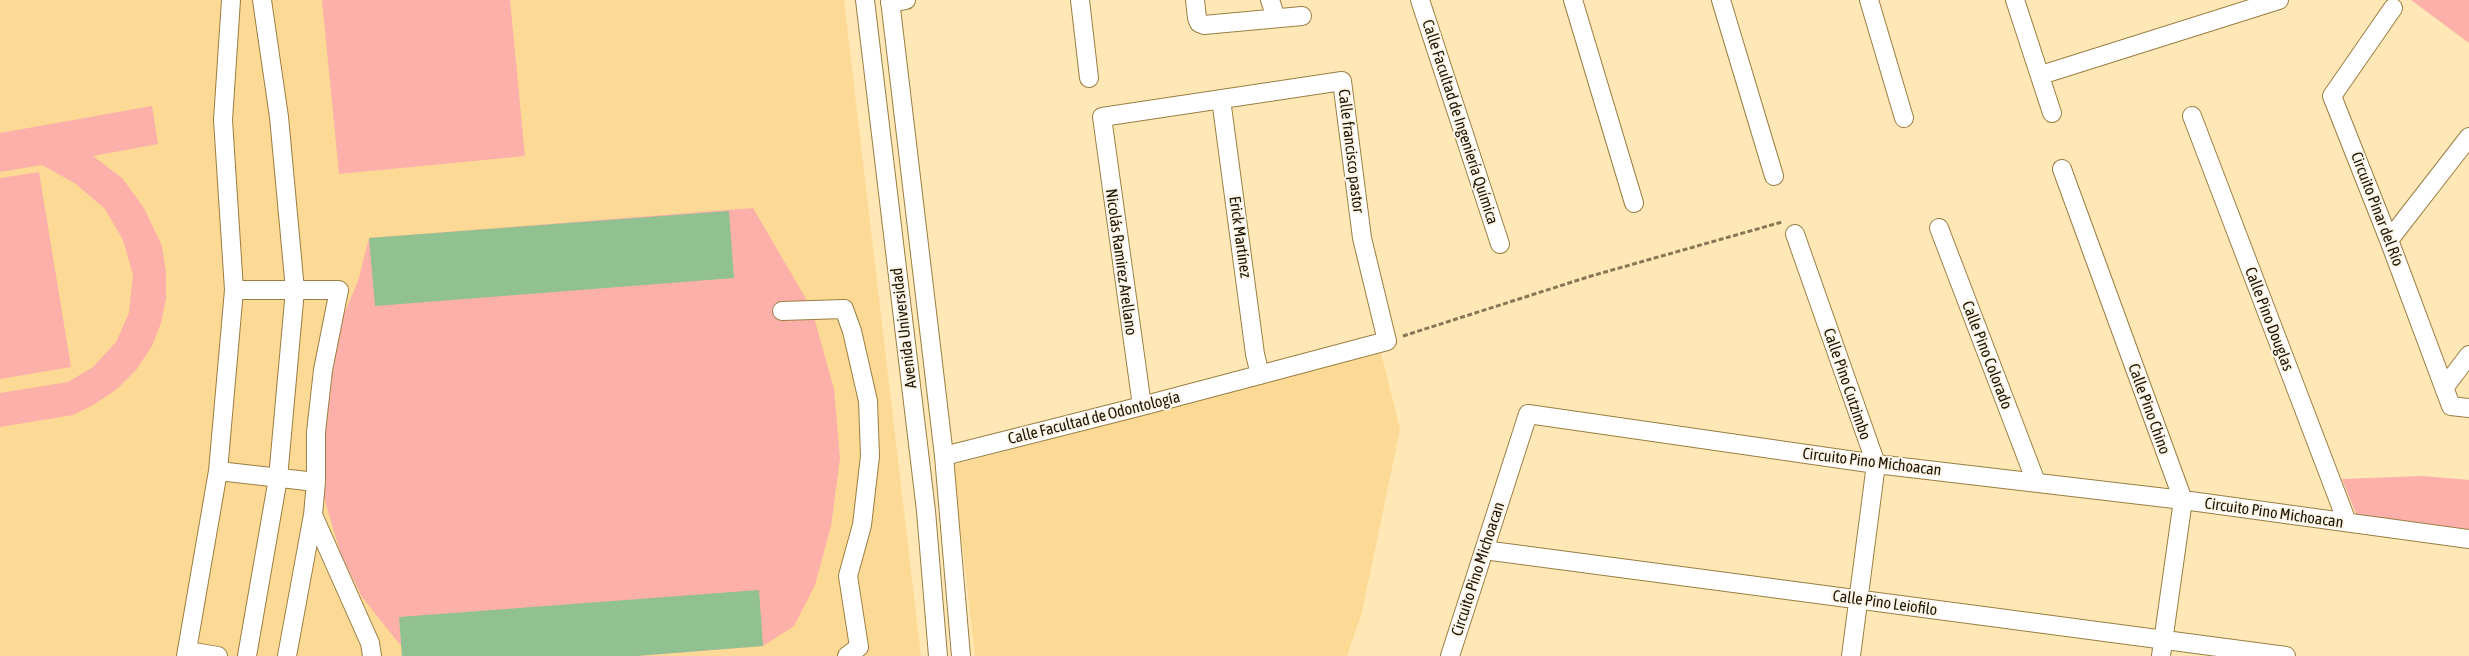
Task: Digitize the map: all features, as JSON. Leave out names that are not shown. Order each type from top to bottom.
[{"type":"street","points":[[218,656],[187,654],[218,470],[234,290],[223,120],[231,0]]},
{"type":"street","points":[[247,656],[278,478],[295,290],[279,117],[262,0]]},
{"type":"street","name":"Avenida Universidad","points":[[865,0],[926,511],[938,656]]},
{"type":"street","points":[[1080,0],[1089,78]]},
{"type":"street","points":[[1195,0],[1197,18],[1199,23],[1204,26],[1302,16]]},
{"type":"street","points":[[1270,0],[1276,18]]},
{"type":"street","name":"Calle Facultad de Ingenierίa Quίmica","points":[[1420,0],[1500,244]]},
{"type":"street","points":[[1573,0],[1634,203]]},
{"type":"street","points":[[1721,0],[1774,176]]},
{"type":"street","points":[[1869,0],[1904,118]]},
{"type":"street","points":[[2015,0],[2052,113]]},
{"type":"street","points":[[2041,75],[2279,0]]},
{"type":"street","name":"Avenida Universidad","points":[[895,1],[944,456],[962,656]]},
{"type":"street","name":"Circuito Pinar del Río","points":[[2393,8],[2332,96],[2389,240],[2451,406],[2469,408]]},
{"type":"street","name":"Calle francisco pastor","points":[[1102,117],[1342,81],[1362,238],[1388,341]]},
{"type":"street","name":"Erick Martínez","points":[[1221,99],[1255,354],[1252,377]]},
{"type":"street","name":"Calle Pino Douglas","points":[[2192,116],[2347,522]]},
{"type":"street","name":"Nicolás Ramirez Arellano","points":[[1102,117],[1142,406]]},
{"type":"street","points":[[2389,240],[2469,136]]},
{"type":"street","name":"Calle Pino Chino","points":[[2062,169],[2183,500],[2162,648]]},
{"type":"street","name":"Calle Pino Colorado","points":[[1939,228],[2036,482]]},
{"type":"street","name":"Calle Pino Cutzimbo","points":[[1795,234],[1876,464],[1851,656]]},
{"type":"street","points":[[234,290],[339,290],[323,370],[316,432],[316,482],[313,515],[287,656]]},
{"type":"street","points":[[782,311],[844,309],[852,331],[868,400],[870,456],[862,526],[848,576],[855,653]]},
{"type":"street","name":"Calle Facultad de Odontología","points":[[944,456],[1388,341]]},
{"type":"street","points":[[2444,388],[2469,354]]},
{"type":"street","name":"Circuito Pino Michoacan","points":[[1450,656],[1528,414],[1876,464],[2183,500],[2469,539]]},
{"type":"street","points":[[218,470],[316,482]]},
{"type":"street","points":[[313,515],[370,643],[372,656]]},
{"type":"street","name":"Calle Pino Leiofilo","points":[[1484,550],[1859,599],[2162,648],[2286,656]]},
{"type":"path","points":[[1388,341],[1591,276],[1787,220],[1795,234]]},
{"type":"shaded area","points":[[0,0],[844,0],[921,656],[0,656]]},
{"type":"shaded area","points":[[322,0],[510,0],[525,156],[339,174]]},
{"type":"shaded area","points":[[2411,0],[2469,0],[2469,43]]},
{"type":"shaded area","points":[[152,106],[158,144],[93,156],[122,178],[144,208],[162,246],[166,272],[166,299],[161,323],[152,346],[136,370],[117,389],[95,404],[73,415],[0,427],[0,393],[68,382],[93,367],[116,342],[129,313],[133,275],[123,240],[105,209],[76,184],[42,165],[0,172],[0,133]]},
{"type":"shaded area","points":[[39,172],[71,367],[0,379],[0,178]]},
{"type":"shaded area","points":[[753,208],[805,297],[815,321],[834,389],[840,458],[831,526],[815,585],[794,626],[763,646],[636,656],[402,656],[401,646],[362,597],[341,555],[323,494],[320,432],[327,373],[340,324],[358,281],[369,238]]},
{"type":"shaded area","points":[[1381,353],[1400,429],[1362,612],[1347,656],[975,656],[953,465]]},
{"type":"shaded area","points":[[2422,476],[2469,480],[2469,534],[2358,519],[2342,479]]},
{"type":"building","points":[[729,211],[734,278],[375,306],[369,238]]},
{"type":"building","points":[[759,590],[763,646],[636,656],[402,656],[399,617]]}]
